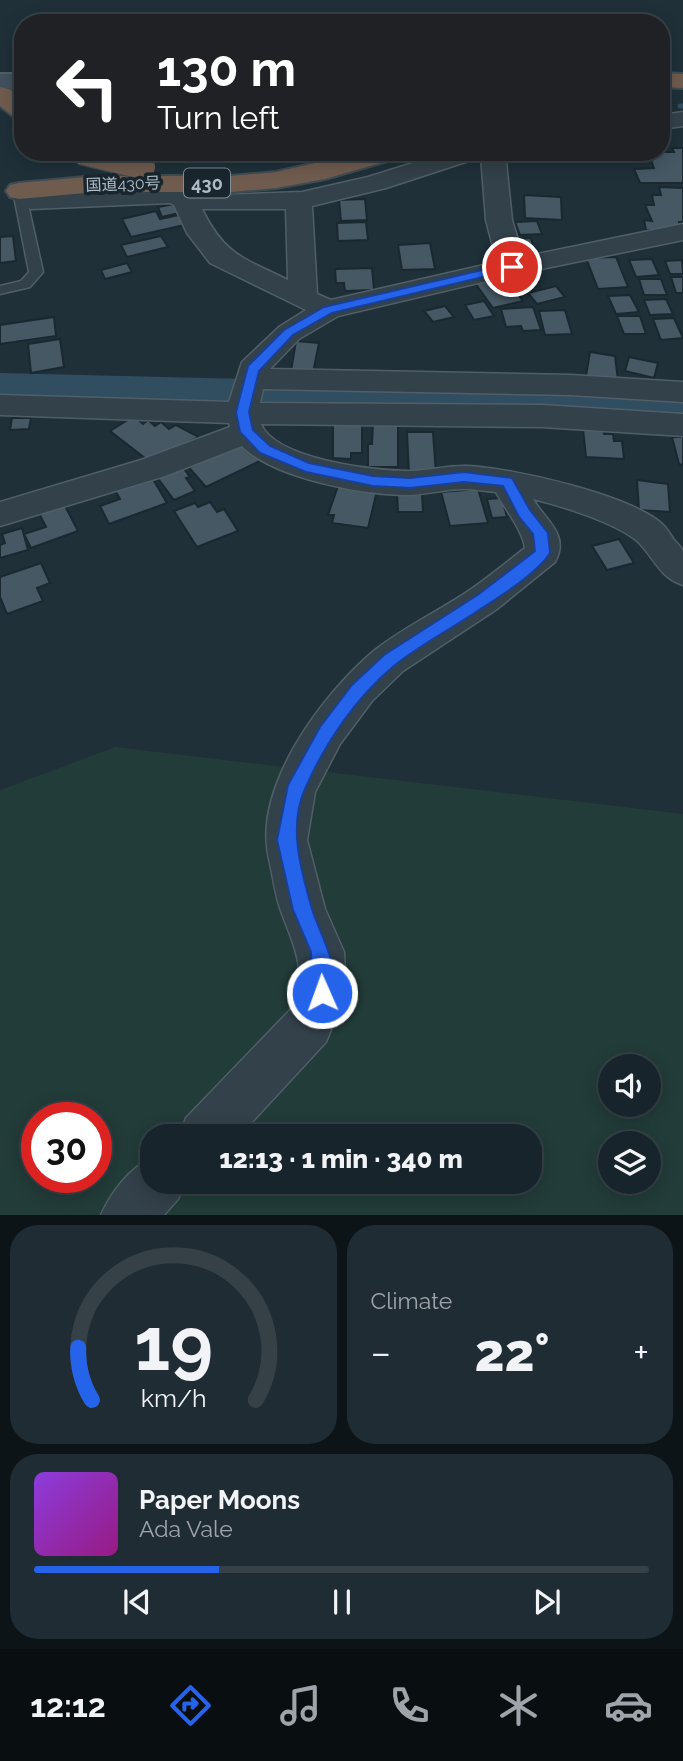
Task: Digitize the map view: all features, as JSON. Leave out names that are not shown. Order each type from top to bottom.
[{"type":"highway","name":"国道430号","points":[[10,192],[58,180],[98,161]]},
{"type":"highway","points":[[148,161],[181,171],[251,170],[312,161]]},
{"type":"highway","points":[[202,161],[240,161]]},
{"type":"highway","name":"国道430号","points":[[10,192],[97,184],[230,184],[276,180],[360,161]]},
{"type":"street","points":[[10,192],[31,201],[175,195],[185,201],[254,203],[299,199],[378,183],[445,161]]},
{"type":"street","points":[[494,161],[499,220],[512,267]]},
{"type":"street","points":[[299,199],[303,298]]},
{"type":"street","points":[[185,201],[200,233],[220,257],[328,310]]},
{"type":"street","points":[[683,232],[512,267],[328,310],[289,332],[253,369],[246,403],[265,450],[306,467],[373,481],[410,483],[464,477],[550,491],[623,517],[649,532],[668,557],[683,571]]},
{"type":"street","points":[[0,405],[246,403],[570,385],[683,392]]},
{"type":"street","points":[[0,514],[153,468],[246,403],[683,425]]},
{"type":"street","points":[[215,1124],[309,1025],[322,993],[321,952],[303,910],[286,840],[294,790],[326,732],[366,683],[390,660],[484,599],[543,553],[541,533],[524,513],[507,482]]},
{"type":"street","points":[[128,1215],[148,1194]]},
{"type":"lane","points":[[0,290],[22,287],[32,281],[36,272],[10,192]]},
{"type":"green space","points":[[115,747],[683,814],[683,1215],[0,1215],[0,790]]},
{"type":"building","points":[[672,148],[683,148],[683,183],[640,183],[634,169],[654,168],[651,161],[670,161],[670,152],[674,152]]},
{"type":"building","points":[[659,187],[683,188],[683,222],[679,222],[681,231],[646,230],[644,220],[652,221],[645,205],[654,205],[652,195],[661,195]]},
{"type":"building","points":[[524,195],[561,197],[562,220],[525,218]]},
{"type":"building","points":[[365,199],[367,220],[341,221],[339,200]]},
{"type":"building","points":[[174,204],[179,213],[162,217],[158,207]]},
{"type":"building","points":[[156,211],[160,219],[183,214],[189,224],[131,237],[122,219]]},
{"type":"building","points":[[537,221],[542,234],[520,235],[515,222]]},
{"type":"building","points":[[366,222],[368,240],[338,241],[337,223]]},
{"type":"building","points":[[13,236],[16,261],[0,263],[0,237]]},
{"type":"building","points":[[161,236],[168,247],[127,257],[121,245]]},
{"type":"building","points":[[531,238],[534,248],[529,248],[531,256],[516,256],[511,239]]},
{"type":"building","points":[[430,243],[435,269],[402,270],[398,245]]},
{"type":"building","points":[[616,257],[628,287],[598,289],[586,258]]},
{"type":"building","points":[[652,259],[659,275],[636,277],[629,260]]},
{"type":"building","points":[[682,260],[683,274],[670,274],[665,261]]},
{"type":"building","points":[[127,263],[132,272],[105,279],[101,270]]},
{"type":"building","points":[[372,268],[374,290],[345,291],[344,283],[336,283],[335,269]]},
{"type":"building","points":[[504,277],[523,301],[493,308],[475,283]]},
{"type":"building","points":[[671,277],[683,277],[683,293],[676,293]]},
{"type":"building","points":[[639,279],[661,279],[667,295],[644,295]]},
{"type":"building","points":[[556,286],[565,297],[537,304],[528,293]]},
{"type":"building","points":[[630,295],[639,312],[616,314],[608,296]]},
{"type":"building","points":[[666,299],[673,314],[650,315],[644,300]]},
{"type":"building","points":[[484,301],[494,316],[474,320],[465,305]]},
{"type":"building","points":[[445,306],[454,317],[433,322],[424,311]]},
{"type":"building","points":[[533,307],[541,330],[523,331],[521,326],[506,327],[501,309]]},
{"type":"building","points":[[565,310],[572,334],[545,335],[539,311]]},
{"type":"building","points":[[617,316],[640,316],[646,334],[624,334]]},
{"type":"building","points":[[54,317],[56,336],[0,344],[0,325]]},
{"type":"building","points":[[674,318],[683,338],[661,340],[653,319]]},
{"type":"building","points":[[60,339],[64,367],[31,373],[28,344]]},
{"type":"building","points":[[296,341],[319,343],[313,373],[291,371]]},
{"type":"building","points":[[590,352],[615,356],[618,381],[586,376]]},
{"type":"building","points":[[629,357],[658,363],[654,378],[625,371]]},
{"type":"building","points":[[134,416],[143,424],[148,420],[155,426],[161,422],[169,429],[176,425],[199,437],[150,462],[110,431]]},
{"type":"building","points":[[12,418],[31,418],[29,429],[10,430]]},
{"type":"building","points":[[333,421],[362,421],[362,453],[351,453],[351,459],[333,458]]},
{"type":"building","points":[[373,422],[398,422],[398,467],[368,467],[368,444],[372,444]]},
{"type":"building","points":[[583,429],[603,429],[604,434],[613,434],[614,441],[622,441],[624,459],[586,457]]},
{"type":"building","points":[[407,432],[433,432],[436,474],[409,474]]},
{"type":"building","points":[[237,437],[260,461],[206,487],[184,462]]},
{"type":"building","points":[[672,437],[683,437],[683,465],[679,464]]},
{"type":"building","points":[[182,466],[195,491],[174,500],[156,476]]},
{"type":"building","points":[[150,474],[167,503],[109,524],[100,506],[120,499],[113,487]]},
{"type":"building","points":[[637,480],[668,484],[670,512],[639,510]]},
{"type":"building","points":[[338,486],[377,491],[368,528],[332,523],[334,515],[328,515]]},
{"type":"building","points":[[478,489],[488,523],[450,526],[441,492]]},
{"type":"building","points":[[397,493],[422,493],[423,512],[398,512]]},
{"type":"building","points":[[502,498],[507,517],[492,518],[487,499]]},
{"type":"building","points":[[210,502],[217,512],[224,509],[238,531],[197,547],[174,511],[195,503],[198,507]]},
{"type":"building","points":[[64,504],[78,531],[31,548],[24,534],[46,527],[39,513]]},
{"type":"building","points":[[22,528],[28,550],[0,558],[0,545],[5,543],[2,534]]},
{"type":"building","points":[[619,539],[634,563],[607,570],[592,546]]},
{"type":"building","points":[[41,563],[50,583],[37,588],[43,601],[7,614],[0,597],[0,577]]},
{"type":"waterway","points":[[0,388],[683,405]]},
{"type":"route","points":[[322,993],[321,952],[303,910],[286,840],[294,790],[326,732],[358,690],[390,660],[484,599],[530,565],[543,553],[541,533],[524,513],[507,482],[464,477],[410,483],[373,481],[306,467],[265,450],[247,432],[242,412],[250,379],[253,369],[289,332],[328,310],[512,267]]}]
